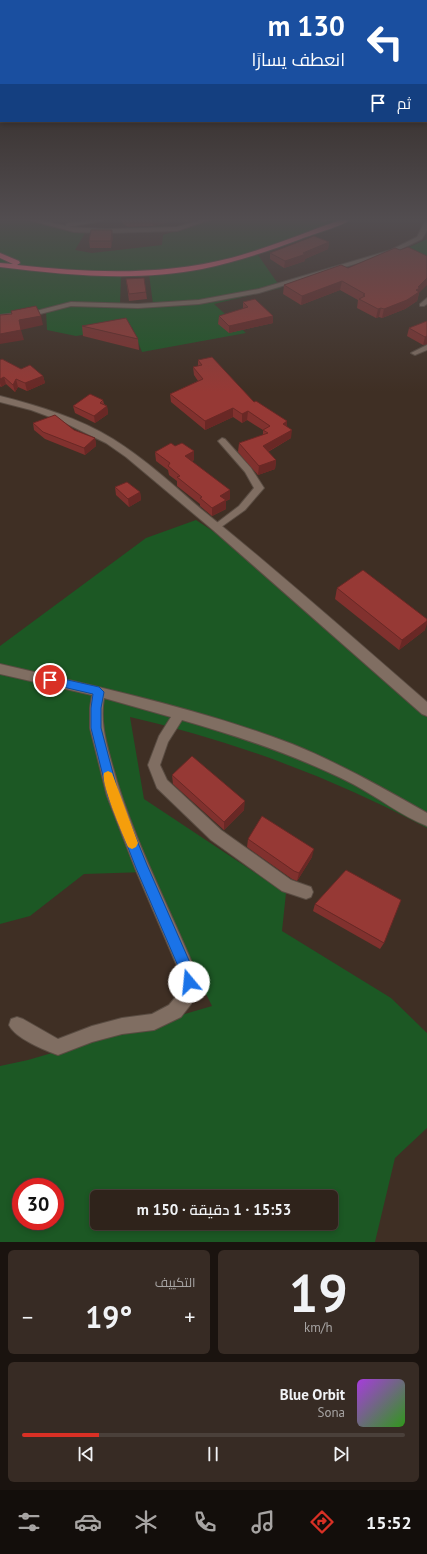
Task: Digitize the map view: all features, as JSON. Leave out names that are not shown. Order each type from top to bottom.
[{"type":"street","points":[[0,317],[40,312],[71,304],[138,306],[200,302],[286,284],[309,277]]},
{"type":"street","points":[[415,353],[427,348]]},
{"type":"street","points":[[0,399],[49,413],[109,441],[129,454],[217,527],[427,710]]},
{"type":"street","points":[[217,527],[242,508],[260,488],[248,470],[222,441]]},
{"type":"street","points":[[0,669],[99,692],[234,729],[290,749],[357,780],[427,820]]},
{"type":"street","points":[[17,1025],[45,1042],[58,1047],[92,1034],[122,1026],[154,1022],[175,1011],[185,998],[189,982],[185,965],[142,868],[114,796],[96,728],[96,708],[99,692]]},
{"type":"street","points":[[179,714],[163,740],[154,765],[162,784],[216,835],[287,886],[306,892]]},
{"type":"green space","points":[[0,277],[121,277],[120,305],[153,304],[149,277],[273,277],[281,288],[214,304],[246,333],[142,352],[132,327],[76,336],[47,330],[46,311],[0,318]]},
{"type":"green space","points":[[196,520],[257,560],[289,596],[427,717],[427,828],[356,793],[319,777],[245,749],[207,737],[130,717],[144,799],[286,893],[282,931],[391,998],[427,1033],[427,1128],[395,1158],[375,1242],[0,1242],[0,1066],[28,1060],[212,1006],[146,872],[84,874],[30,916],[0,924],[0,646],[146,538]]},
{"type":"building","points":[[307,277],[427,277],[418,287],[420,288],[416,290],[419,292],[407,300],[384,309],[378,309],[359,299],[365,296],[363,295],[365,294],[342,281],[302,296],[284,285]]},
{"type":"building","points":[[144,278],[146,292],[129,294],[126,279]]},
{"type":"building","points":[[255,299],[273,316],[229,326],[219,316],[248,307],[243,302]]},
{"type":"building","points":[[36,306],[41,316],[19,320],[21,330],[0,334],[0,315],[12,314],[11,311]]},
{"type":"building","points":[[126,318],[138,339],[82,326]]},
{"type":"building","points":[[427,321],[427,336],[425,337],[409,328]]},
{"type":"building","points":[[212,357],[254,402],[256,401],[287,421],[283,424],[292,430],[263,446],[276,460],[259,466],[239,443],[268,433],[263,430],[270,426],[248,411],[242,414],[233,408],[205,421],[170,394],[203,379],[193,367],[202,365],[198,360]]},
{"type":"building","points":[[2,359],[21,369],[30,365],[43,376],[25,383],[16,379],[13,385],[4,377],[0,379],[0,360]]},
{"type":"building","points":[[90,394],[103,400],[100,403],[107,406],[94,416],[73,406]]},
{"type":"building","points":[[55,415],[74,430],[95,438],[84,448],[43,432],[33,423]]},
{"type":"building","points":[[171,443],[175,446],[182,443],[194,451],[185,456],[230,490],[220,496],[226,500],[212,508],[200,498],[202,497],[177,477],[180,476],[168,466],[170,463],[155,452]]},
{"type":"building","points":[[127,482],[140,492],[128,499],[115,487]]},
{"type":"building","points":[[363,570],[427,619],[427,621],[402,640],[337,588]]},
{"type":"building","points":[[192,756],[245,801],[224,822],[172,775]]},
{"type":"building","points":[[262,816],[314,849],[299,873],[248,839]]},
{"type":"building","points":[[346,870],[401,900],[384,943],[315,904]]},
{"type":"slow traffic","points":[[108,776],[132,843]]},
{"type":"route","points":[[50,680],[99,692],[96,708],[96,728],[114,796],[142,868],[185,965],[189,982]]}]
